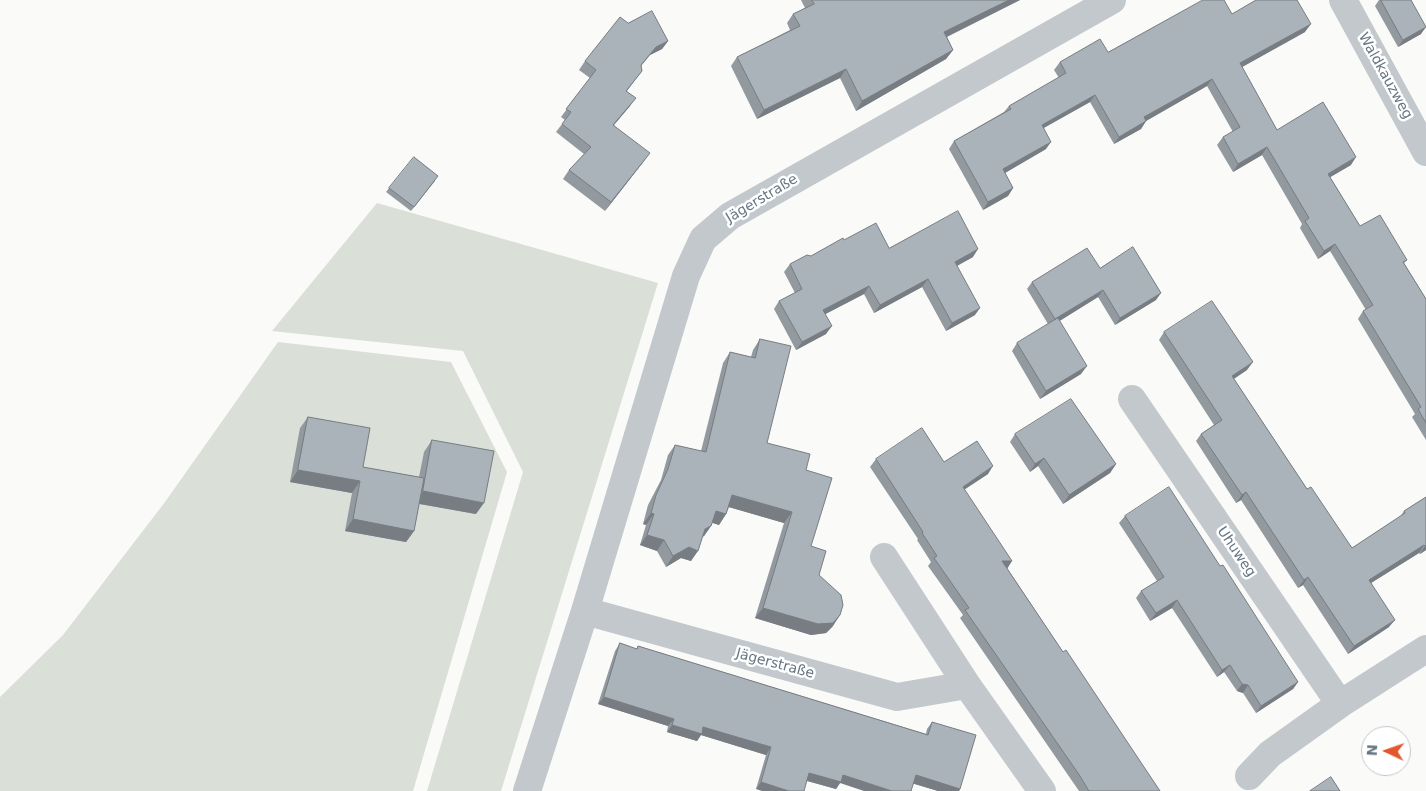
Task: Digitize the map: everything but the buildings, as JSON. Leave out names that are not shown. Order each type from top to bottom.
[{"type":"street","name":"Jägerstraße","points":[[527,791],[585,611],[686,276],[703,239],[730,216],[1112,0]]},
{"type":"street","name":"Waldkauzweg","points":[[1343,0],[1426,152]]},
{"type":"street","name":"Uhuweg","points":[[1132,400],[1340,704]]},
{"type":"street","points":[[884,557],[967,685],[1042,791]]},
{"type":"street","name":"Jägerstraße","points":[[585,611],[897,697],[967,685]]},
{"type":"street","points":[[1249,776],[1270,754],[1340,704],[1426,648]]},
{"type":"shaded area","points":[[377,203],[658,283],[501,791],[427,791],[523,472],[463,351],[272,331]]},
{"type":"shaded area","points":[[278,342],[451,362],[507,472],[413,791],[0,791],[0,697],[63,635],[165,502]]}]
